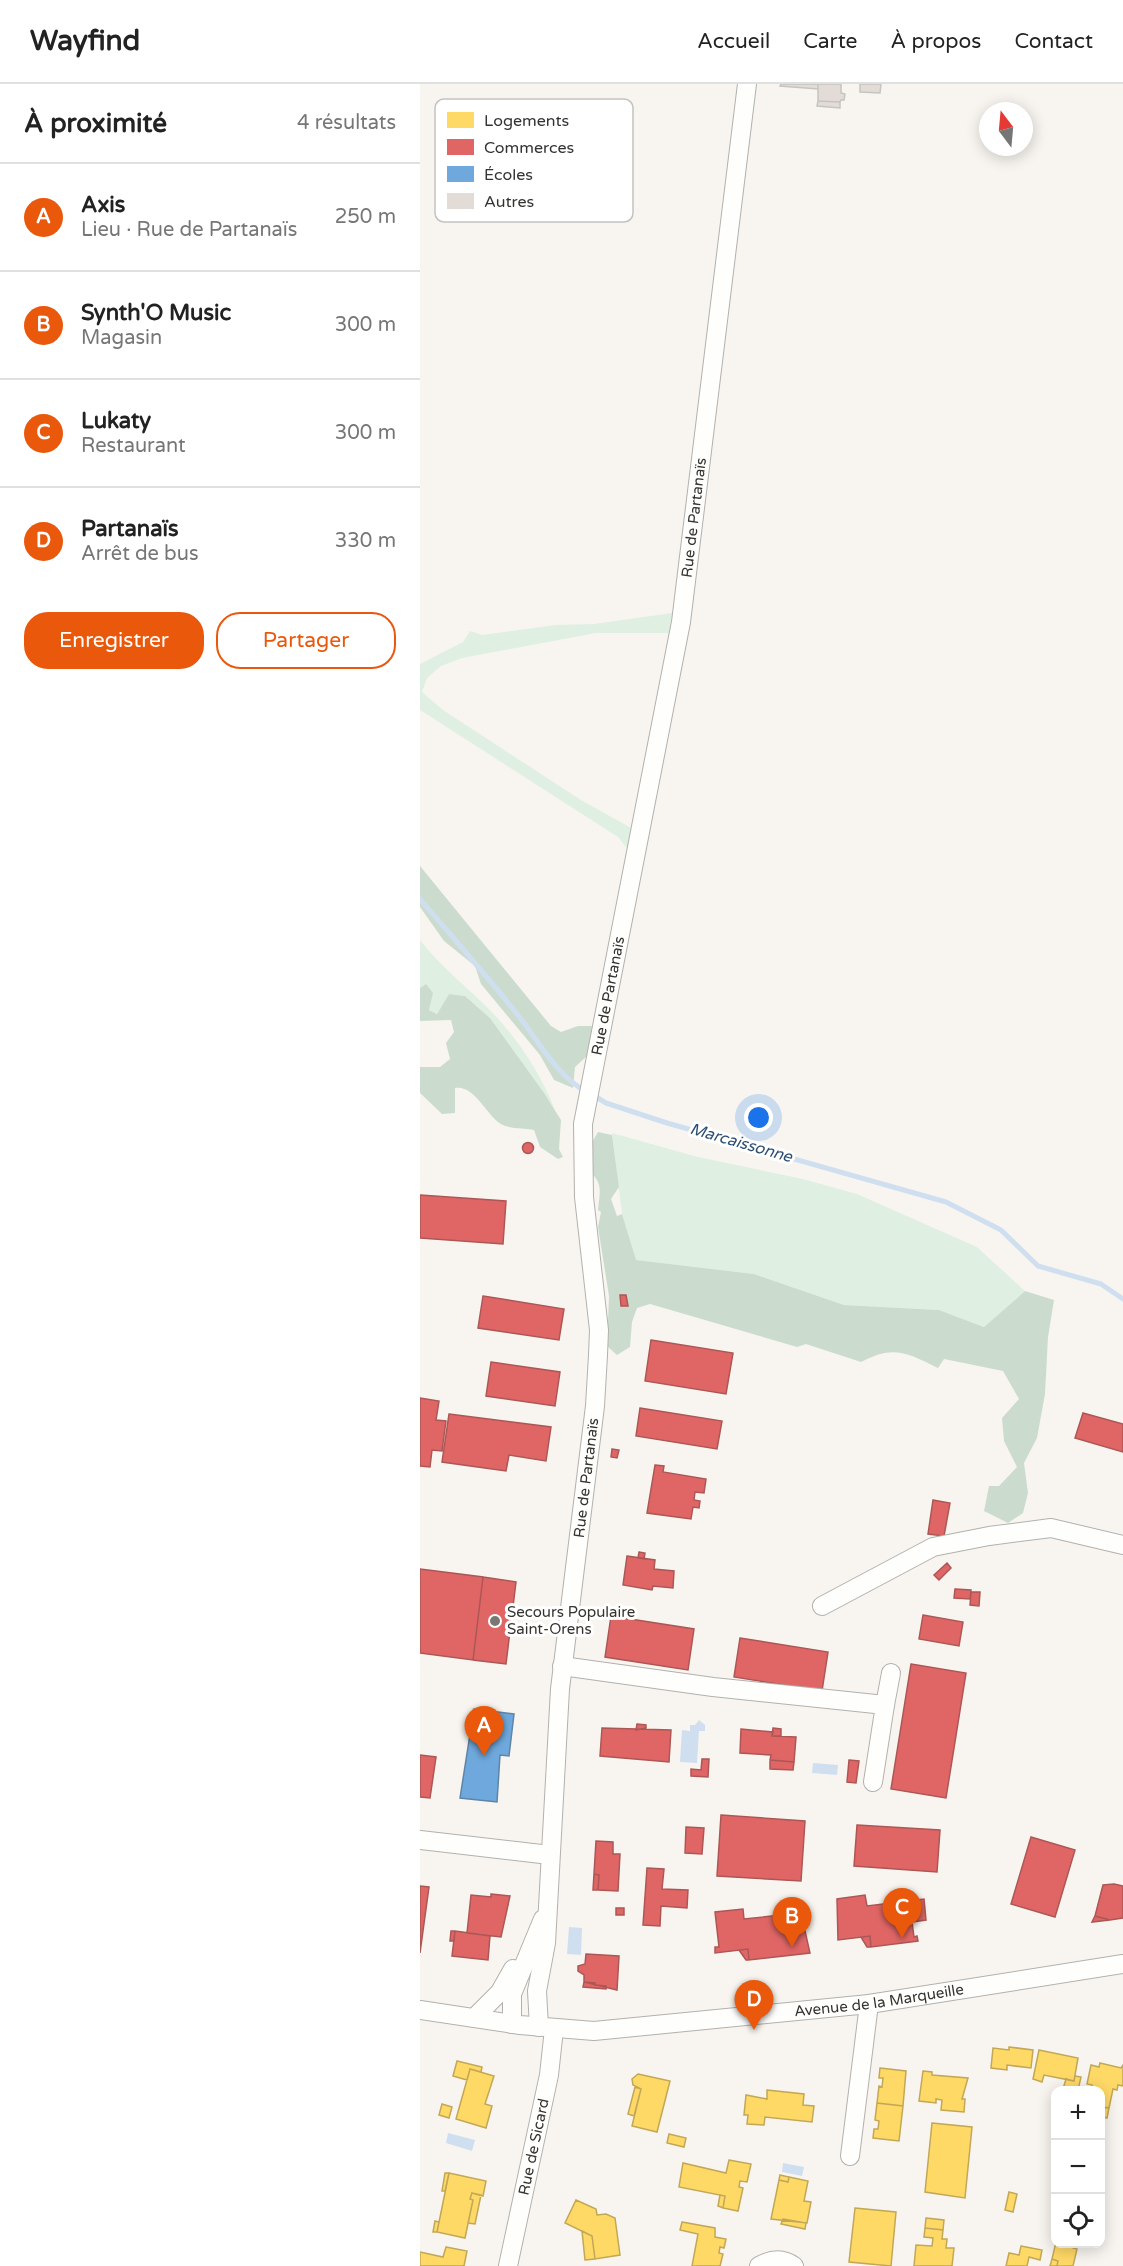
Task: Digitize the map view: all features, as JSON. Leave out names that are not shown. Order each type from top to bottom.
[{"type":"street","name":"Rue de Partanaïs","points":[[546,2028],[537,1991],[544,1959],[562,1666],[595,1406],[599,1338],[584,1197],[582,1152],[585,1110],[592,1065],[681,622],[747,84]]},
{"type":"street","points":[[822,1606],[933,1548],[988,1536],[1051,1528],[1123,1545]]},
{"type":"street","points":[[562,1666],[713,1687],[885,1705]]},
{"type":"street","points":[[873,1782],[891,1673]]},
{"type":"street","points":[[420,1840],[550,1855]]},
{"type":"street","name":"Rue de Partanaïs","points":[[512,2024],[512,1994],[546,1912]]},
{"type":"street","name":"Rue de Partanaïs","points":[[474,2018],[500,1992],[536,1935]]},
{"type":"street","name":"Avenue de la Marqueille","points":[[420,2010],[512,2024],[594,2031],[869,2004],[1123,1965]]},
{"type":"street","points":[[850,2156],[869,2004]]},
{"type":"street","name":"Rue de Sicard","points":[[508,2266],[549,2075],[546,2028]]},
{"type":"street","points":[[759,2266],[770,2260],[781,2260],[794,2266]]},
{"type":"green space","points":[[672,613],[669,633],[596,633],[462,658],[441,666],[427,678],[422,692],[443,710],[581,800],[633,829],[629,851],[618,837],[420,710],[420,664],[463,642],[470,631],[482,635],[555,625],[594,624]]},
{"type":"green space","points":[[420,866],[551,1026],[561,1032],[578,1026],[592,1026],[587,1056],[575,1067],[573,1088],[554,1080],[540,1055],[481,984],[475,966],[444,941],[420,907]]},
{"type":"green space","points":[[420,940],[509,1032],[535,1069],[555,1110],[490,1018],[465,996],[449,994],[437,1014],[429,1010],[426,984],[420,988]]},
{"type":"green space","points":[[426,984],[433,993],[429,1010],[437,1014],[449,994],[465,996],[490,1018],[561,1120],[559,1149],[563,1157],[558,1159],[540,1147],[534,1130],[501,1124],[469,1091],[455,1088],[455,1113],[442,1114],[420,1093],[420,1067],[440,1067],[450,1059],[446,1043],[454,1032],[451,1020],[420,1021],[420,988]]},
{"type":"green space","points":[[598,1132],[612,1135],[619,1187],[611,1199],[617,1216],[622,1214],[636,1260],[754,1274],[844,1305],[939,1310],[984,1327],[1025,1291],[1054,1300],[1048,1337],[1045,1394],[1037,1438],[1024,1463],[1028,1493],[1023,1513],[1008,1523],[984,1511],[989,1486],[999,1486],[1017,1467],[1004,1441],[1002,1418],[1019,1399],[1003,1371],[944,1359],[938,1368],[917,1358],[891,1352],[861,1362],[806,1344],[797,1347],[650,1304],[637,1308],[632,1322],[630,1347],[617,1355],[607,1346],[609,1296],[598,1227],[601,1212],[598,1210],[599,1186],[585,1168],[591,1144]]},
{"type":"green space","points":[[612,1133],[698,1157],[803,1179],[857,1194],[977,1247],[1025,1291],[984,1327],[939,1310],[844,1305],[754,1274],[635,1260],[622,1214]]},
{"type":"water","points":[[699,1720],[705,1725],[705,1731],[699,1731],[697,1763],[680,1762],[682,1730],[690,1731],[690,1725],[695,1725]]},
{"type":"water","points":[[813,1763],[838,1765],[837,1775],[812,1773]]},
{"type":"water","points":[[569,1927],[582,1928],[581,1955],[567,1954]]},
{"type":"water","points":[[448,2133],[475,2140],[472,2151],[446,2143]]},
{"type":"water","points":[[783,2163],[804,2167],[802,2176],[782,2172]]},
{"type":"building: Logements","points":[[1009,2047],[1033,2050],[1031,2068],[1007,2065],[1007,2070],[991,2068],[993,2048],[1009,2050]]},
{"type":"building: Logements","points":[[1039,2050],[1078,2058],[1074,2081],[1044,2075],[1042,2082],[1033,2079]]},
{"type":"building: Logements","points":[[457,2061],[482,2067],[481,2072],[470,2069],[467,2080],[453,2076]]},
{"type":"building: Logements","points":[[1100,2063],[1121,2068],[1123,2065],[1123,2086],[1118,2085],[1117,2090],[1113,2089],[1109,2108],[1105,2108],[1105,2086],[1087,2084],[1091,2065],[1099,2067]]},
{"type":"building: Logements","points":[[880,2068],[906,2071],[903,2106],[877,2103],[879,2086],[882,2087],[883,2078],[879,2078]]},
{"type":"building: Logements","points":[[470,2069],[494,2076],[485,2104],[492,2106],[486,2128],[456,2119]]},
{"type":"building: Logements","points":[[923,2071],[932,2072],[932,2075],[968,2078],[962,2099],[965,2099],[964,2112],[941,2110],[942,2100],[936,2099],[936,2103],[919,2101]]},
{"type":"building: Logements","points":[[638,2074],[670,2081],[657,2132],[632,2126],[641,2089],[633,2085],[632,2079]]},
{"type":"building: Logements","points":[[1075,2076],[1081,2077],[1079,2086],[1064,2086],[1066,2079],[1074,2081]]},
{"type":"building: Logements","points":[[635,2087],[641,2089],[634,2116],[628,2114]]},
{"type":"building: Logements","points":[[767,2090],[804,2094],[803,2105],[814,2106],[812,2122],[765,2117],[764,2125],[747,2124],[748,2115],[744,2115],[746,2095],[767,2099]]},
{"type":"building: Logements","points":[[877,2103],[903,2106],[899,2141],[873,2138],[874,2129],[878,2129],[879,2121],[875,2120]]},
{"type":"building: Logements","points":[[442,2104],[452,2107],[449,2118],[439,2115]]},
{"type":"building: Logements","points":[[1105,2108],[1109,2108],[1107,2118],[1105,2117]]},
{"type":"building: Logements","points":[[932,2123],[972,2127],[965,2198],[925,2192]]},
{"type":"building: Logements","points":[[669,2134],[686,2138],[684,2147],[667,2143]]},
{"type":"building: Logements","points":[[729,2160],[751,2164],[747,2182],[740,2181],[739,2187],[743,2188],[738,2211],[723,2208],[725,2196],[679,2187],[683,2163],[726,2173]]},
{"type":"building: Logements","points":[[445,2173],[449,2173],[445,2191],[442,2191]]},
{"type":"building: Logements","points":[[449,2173],[486,2181],[483,2196],[472,2193],[470,2199],[473,2200],[465,2238],[437,2232]]},
{"type":"building: Logements","points":[[780,2175],[789,2177],[788,2182],[779,2180]]},
{"type":"building: Logements","points":[[789,2177],[808,2181],[804,2201],[811,2202],[807,2223],[771,2219],[779,2180],[788,2182]]},
{"type":"building: Logements","points":[[1009,2192],[1017,2194],[1013,2212],[1005,2210]]},
{"type":"building: Logements","points":[[472,2193],[481,2195],[475,2224],[468,2223],[473,2200],[470,2199]]},
{"type":"building: Logements","points":[[720,2195],[725,2196],[723,2208],[718,2206]]},
{"type":"building: Logements","points":[[576,2200],[596,2209],[597,2215],[606,2214],[615,2218],[620,2255],[595,2259],[592,2236],[565,2223]]},
{"type":"building: Logements","points":[[855,2208],[896,2212],[891,2266],[849,2262]]},
{"type":"building: Logements","points":[[926,2218],[944,2220],[943,2230],[925,2228]]},
{"type":"building: Logements","points":[[783,2219],[806,2223],[805,2229],[781,2224]]},
{"type":"building: Logements","points":[[435,2221],[439,2222],[437,2232],[433,2232]]},
{"type":"building: Logements","points":[[682,2222],[715,2228],[715,2237],[726,2239],[724,2248],[720,2247],[719,2253],[723,2254],[720,2266],[692,2266],[698,2234],[680,2230]]},
{"type":"building: Logements","points":[[925,2228],[943,2230],[942,2239],[947,2239],[946,2248],[954,2248],[952,2266],[914,2266],[916,2245],[932,2246],[933,2238],[924,2237]]},
{"type":"building: Logements","points":[[582,2231],[592,2236],[595,2259],[585,2260]]},
{"type":"building: Logements","points":[[1021,2246],[1042,2250],[1040,2260],[1029,2257],[1027,2266],[1006,2266],[1009,2253],[1019,2255]]},
{"type":"building: Logements","points":[[446,2247],[467,2251],[464,2266],[420,2266],[420,2252],[443,2257]]},
{"type":"building: Logements","points":[[1055,2248],[1077,2249],[1073,2266],[1057,2266],[1058,2261],[1052,2259]]},
{"type":"building: Logements","points":[[1052,2259],[1058,2261],[1057,2266],[1050,2266]]},
{"type":"building: Commerces","points":[[528,1142],[534,1148],[528,1154],[522,1148]]},
{"type":"building: Commerces","points":[[420,1195],[506,1201],[503,1244],[420,1238]]},
{"type":"building: Commerces","points":[[620,1295],[626,1295],[628,1306],[621,1306]]},
{"type":"building: Commerces","points":[[483,1296],[564,1309],[559,1340],[478,1328]]},
{"type":"building: Commerces","points":[[651,1340],[733,1353],[726,1394],[645,1381]]},
{"type":"building: Commerces","points":[[491,1362],[560,1372],[555,1406],[486,1396]]},
{"type":"building: Commerces","points":[[420,1398],[439,1401],[436,1420],[446,1421],[442,1451],[432,1450],[430,1467],[420,1466]]},
{"type":"building: Commerces","points":[[640,1408],[722,1421],[717,1449],[636,1436]]},
{"type":"building: Commerces","points":[[1083,1413],[1123,1424],[1123,1452],[1075,1438]]},
{"type":"building: Commerces","points":[[449,1414],[551,1427],[546,1461],[509,1455],[506,1471],[442,1462]]},
{"type":"building: Commerces","points":[[612,1449],[619,1450],[617,1458],[611,1457]]},
{"type":"building: Commerces","points":[[655,1465],[664,1466],[663,1472],[706,1479],[704,1493],[695,1492],[694,1500],[700,1501],[699,1508],[693,1507],[691,1519],[647,1513]]},
{"type":"building: Commerces","points":[[933,1500],[950,1503],[944,1536],[928,1534]]},
{"type":"building: Commerces","points":[[639,1552],[645,1553],[644,1559],[638,1558]]},
{"type":"building: Commerces","points":[[627,1556],[655,1560],[654,1569],[674,1571],[673,1588],[653,1586],[652,1590],[623,1585]]},
{"type":"building: Commerces","points":[[947,1563],[951,1568],[939,1580],[934,1575]]},
{"type":"building: Commerces","points":[[420,1569],[483,1577],[473,1660],[420,1653]]},
{"type":"building: Commerces","name":"Secours Populaire Saint-Orens","points":[[483,1577],[516,1582],[506,1664],[473,1660]]},
{"type":"building: Commerces","points":[[955,1589],[971,1590],[970,1599],[954,1598]]},
{"type":"building: Commerces","points":[[971,1592],[980,1592],[979,1606],[970,1605]]},
{"type":"building: Commerces","points":[[923,1615],[963,1622],[959,1646],[919,1639]]},
{"type":"building: Commerces","points":[[611,1616],[694,1629],[688,1670],[605,1657]]},
{"type":"building: Commerces","points":[[740,1638],[828,1652],[822,1691],[734,1677]]},
{"type":"building: Commerces","points":[[911,1664],[966,1673],[946,1798],[891,1789]]},
{"type":"building: Commerces","points":[[637,1724],[646,1725],[646,1728],[636,1730]]},
{"type":"building: Commerces","points":[[602,1728],[671,1730],[669,1762],[600,1756]]},
{"type":"building: Commerces","points":[[773,1728],[781,1729],[781,1736],[772,1736]]},
{"type":"building: Commerces","points":[[741,1729],[773,1732],[772,1736],[796,1737],[794,1762],[770,1760],[771,1755],[740,1753]]},
{"type":"building: Commerces","points":[[420,1755],[436,1757],[430,1798],[420,1797]]},
{"type":"building: Commerces","points":[[702,1759],[709,1759],[708,1777],[691,1776],[691,1769],[701,1770]]},
{"type":"building: Commerces","points":[[770,1760],[794,1762],[793,1770],[770,1769]]},
{"type":"building: Commerces","points":[[849,1760],[859,1761],[856,1783],[847,1782]]},
{"type":"building: Commerces","points":[[721,1815],[805,1821],[801,1881],[717,1876]]},
{"type":"building: Commerces","points":[[857,1825],[940,1830],[937,1872],[854,1866]]},
{"type":"building: Commerces","points":[[686,1827],[704,1828],[702,1854],[685,1853]]},
{"type":"building: Commerces","points":[[1031,1837],[1075,1850],[1055,1917],[1011,1904]]},
{"type":"building: Commerces","points":[[596,1841],[613,1842],[613,1854],[620,1854],[618,1891],[598,1890],[599,1875],[594,1874]]},
{"type":"building: Commerces","points":[[647,1868],[664,1869],[662,1889],[688,1890],[687,1908],[661,1906],[660,1926],[643,1925]]},
{"type":"building: Commerces","points":[[594,1874],[599,1875],[598,1890],[593,1890]]},
{"type":"building: Commerces","points":[[1103,1885],[1123,1886],[1123,1918],[1110,1920],[1095,1916]]},
{"type":"building: Commerces","points":[[420,1886],[429,1887],[420,1953]]},
{"type":"building: Commerces","points":[[491,1894],[510,1896],[501,1937],[467,1933],[471,1895],[491,1897]]},
{"type":"building: Commerces","points":[[865,1895],[867,1906],[924,1899],[926,1920],[912,1922],[914,1937],[917,1936],[918,1941],[871,1947],[870,1936],[838,1940],[837,1899]]},
{"type":"building: Commerces","points":[[616,1908],[624,1908],[624,1915],[616,1915]]},
{"type":"building: Commerces","points":[[743,1909],[744,1919],[801,1913],[810,1953],[749,1960],[748,1949],[715,1953],[715,1947],[719,1947],[715,1912]]},
{"type":"building: Commerces","points":[[1095,1916],[1110,1920],[1092,1922]]},
{"type":"building: Commerces","points":[[451,1931],[455,1931],[454,1941],[450,1941]]},
{"type":"building: Commerces","points":[[455,1931],[490,1936],[488,1960],[452,1956]]},
{"type":"building: Commerces","points":[[870,1936],[871,1947],[867,1947],[861,1937]]},
{"type":"building: Commerces","points":[[748,1949],[749,1960],[746,1960],[739,1950]]},
{"type":"building: Commerces","points":[[586,1954],[619,1956],[617,1990],[584,1982],[584,1975],[578,1971],[578,1966],[585,1964]]},
{"type":"building: Commerces","points":[[584,1982],[606,1986],[606,1989],[583,1987]]},
{"type":"building: Écoles","points":[[474,1709],[514,1714],[509,1756],[500,1755],[497,1802],[460,1798]]},
{"type":"building: Autres","points":[[781,84],[818,84],[818,89],[780,86]]},
{"type":"building: Autres","points":[[818,84],[841,84],[841,93],[845,94],[844,100],[840,102],[818,101]]},
{"type":"building: Autres","points":[[860,84],[881,84],[880,93],[860,92]]},
{"type":"building: Autres","points":[[818,101],[840,102],[840,108],[817,106]]},
{"type":"waterway","name":"Marcaissonne","points":[[420,899],[509,1004],[550,1059],[566,1077],[585,1091]]},
{"type":"waterway","name":"Marcaissonne","points":[[593,1095],[606,1103],[667,1123],[946,1202],[1001,1230],[1038,1266],[1101,1284],[1123,1299]]},
{"type":"place","name":"Secours Populaire Saint-Orens","points":[[495,1621]]},
{"type":"place","name":"Axis","points":[[484,1756]]},
{"type":"place","name":"Lukaty","points":[[902,1938]]},
{"type":"place","name":"Synth'O Music","points":[[792,1947]]},
{"type":"place","name":"Partanaïs","points":[[754,2030]]}]
